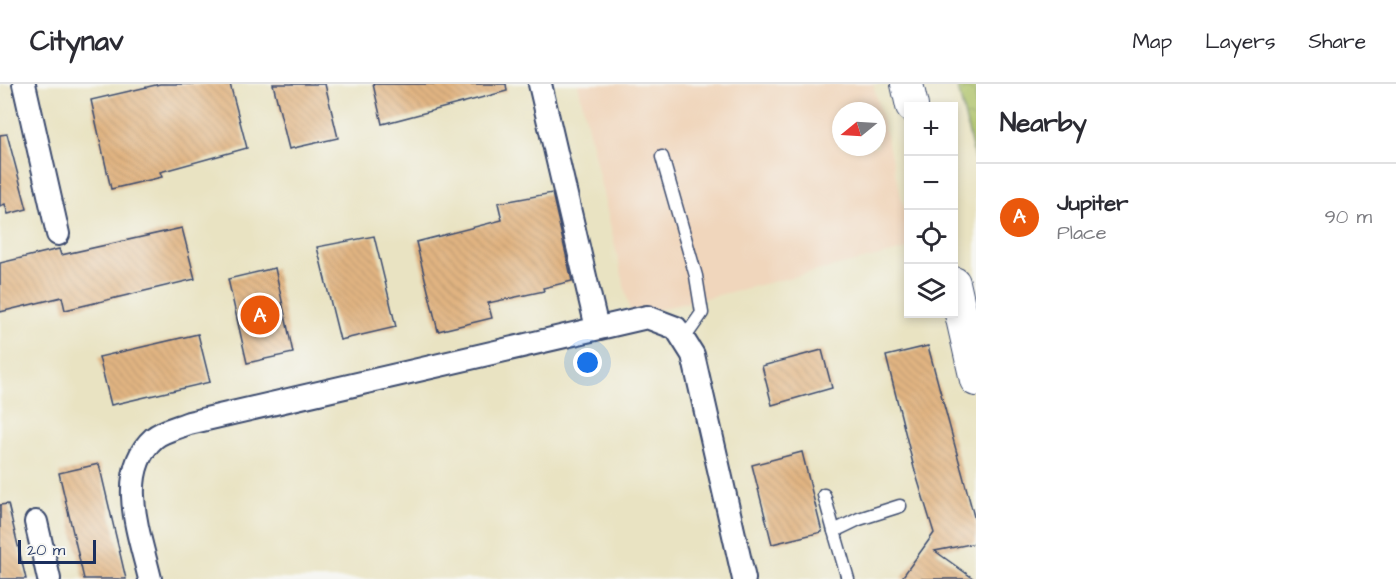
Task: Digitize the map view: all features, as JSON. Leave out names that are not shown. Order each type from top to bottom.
[{"type":"street","points":[[26,84],[58,234]]},
{"type":"street","points":[[540,84],[597,328]]},
{"type":"street","points":[[907,84],[911,102]]},
{"type":"street","points":[[958,301],[976,380]]},
{"type":"street","points":[[150,579],[131,497],[136,466],[155,438],[189,423],[647,316],[676,328],[693,355],[744,579]]},
{"type":"street","points":[[36,522],[49,579]]},
{"type":"lane","points":[[662,157],[696,276],[702,313],[683,340]]},
{"type":"lane","points":[[824,495],[849,579]]},
{"type":"lane","points":[[834,531],[859,519],[900,506]]},
{"type":"shaded area","points":[[578,84],[873,84],[878,102],[832,102],[832,156],[886,156],[886,136],[904,208],[904,250],[631,316]]},
{"type":"green space","points":[[957,84],[976,84],[976,164]]},
{"type":"building","points":[[160,84],[230,84],[247,148],[160,172],[162,177],[111,189],[91,100]]},
{"type":"building","points":[[273,84],[325,84],[338,138],[289,149]]},
{"type":"building","points":[[373,84],[506,84],[507,91],[382,124]]},
{"type":"building","points":[[7,134],[27,209],[8,214],[5,204],[0,206],[0,135]]},
{"type":"building","points":[[552,193],[572,281],[543,288],[544,291],[488,303],[492,318],[438,331],[416,242],[502,220],[498,203]]},
{"type":"building","points":[[182,228],[195,279],[65,310],[62,297],[0,312],[0,263],[59,249],[61,255]]},
{"type":"building","points":[[374,236],[396,327],[340,340],[317,247]]},
{"type":"building","points":[[275,268],[293,353],[247,363],[228,279]]},
{"type":"building","points":[[198,334],[210,382],[111,405],[99,357]]},
{"type":"building","points":[[928,346],[976,524],[976,543],[935,551],[974,579],[901,579],[934,533],[914,468],[886,356]]},
{"type":"building","points":[[822,350],[832,388],[772,405],[762,366]]},
{"type":"building","points":[[802,452],[822,532],[772,544],[752,465]]},
{"type":"building","points":[[99,464],[126,579],[84,579],[59,473]]},
{"type":"building","points":[[8,504],[26,579],[0,579],[0,505]]},
{"type":"place","name":"Jupiter","points":[[260,315]]}]
